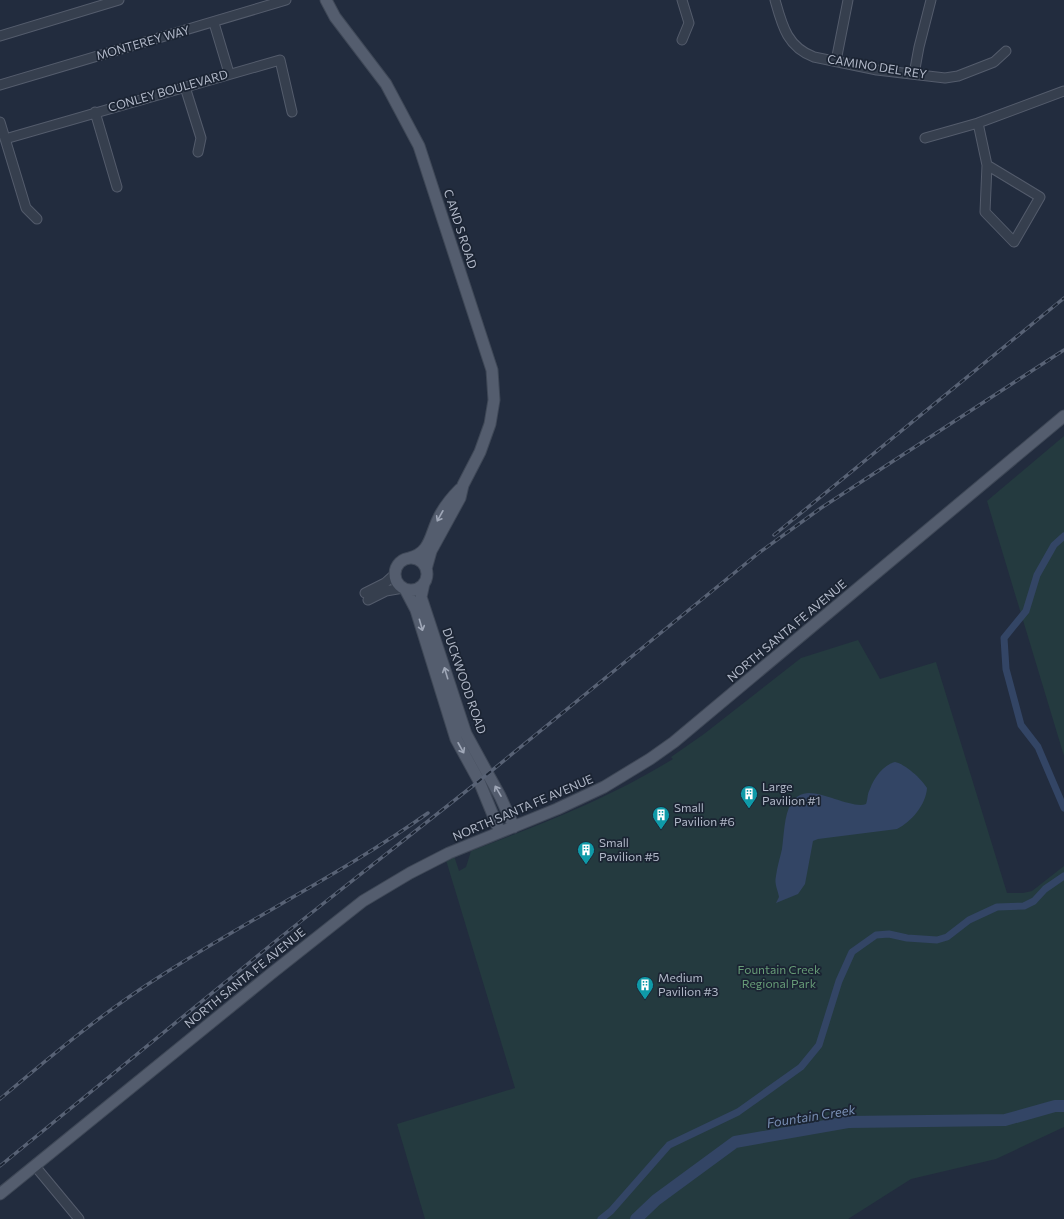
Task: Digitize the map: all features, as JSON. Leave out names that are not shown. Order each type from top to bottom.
[{"type":"main road","name":"C AND S ROAD","points":[[326,0],[335,16],[386,84],[419,146],[492,370],[494,400],[490,424],[480,452],[463,485],[460,498],[431,551],[426,569]]},
{"type":"main road","name":"NORTH SANTA FE AVENUE","points":[[0,1194],[363,901],[410,873],[449,853],[514,827],[604,787],[650,759],[674,742],[1064,416]]},
{"type":"main road","name":"C AND S ROAD","points":[[409,558],[417,556],[427,548],[439,516],[453,495],[463,485]]},
{"type":"main road","points":[[409,558],[419,561],[426,569],[427,574],[424,584],[416,590],[404,589],[397,583],[395,574],[400,563],[409,558]]},
{"type":"main road","name":"DUCKWOOD ROAD","points":[[424,584],[421,597],[466,734],[500,796],[514,827]]},
{"type":"main road","name":"DUCKWOOD ROAD","points":[[404,589],[416,610],[456,739],[479,781],[500,832]]},
{"type":"street","points":[[0,36],[119,0]]},
{"type":"street","name":"MONTEREY WAY","points":[[0,85],[214,23],[286,0]]},
{"type":"street","points":[[682,0],[688,23],[682,40]]},
{"type":"street","name":"CAMINO DEL REY","points":[[775,0],[784,31],[790,41],[806,54],[836,61],[877,70],[945,78],[958,76],[994,62],[1006,51]]},
{"type":"street","points":[[836,61],[848,0]]},
{"type":"street","points":[[914,74],[931,0]]},
{"type":"street","points":[[214,23],[229,73]]},
{"type":"street","name":"CONLEY BOULEVARD","points":[[5,139],[95,112],[185,88],[229,73],[280,60],[292,112]]},
{"type":"street","points":[[185,88],[201,138],[198,152]]},
{"type":"street","points":[[925,138],[978,123],[1064,91]]},
{"type":"street","points":[[95,112],[117,187]]},
{"type":"street","points":[[0,122],[26,208],[37,219]]},
{"type":"street","points":[[978,123],[987,165],[985,212],[1014,242],[1040,197],[987,165]]},
{"type":"street","points":[[395,574],[367,597],[386,591],[404,589]]},
{"type":"street","points":[[35,1166],[79,1219]]},
{"type":"green space","points":[[1064,436],[1064,756],[987,501]]},
{"type":"green space","name":"Fountain Creek Regional Park","points":[[858,640],[880,679],[936,662],[1007,893],[1023,893],[1032,891],[1064,866],[1064,1127],[996,1159],[911,1179],[848,1219],[425,1219],[397,1124],[515,1088],[446,860],[454,856],[459,871],[466,867],[471,851],[549,821],[599,799],[649,773],[673,759],[671,757],[704,734],[801,658]]},
{"type":"water","points":[[895,762],[913,772],[927,788],[924,801],[917,812],[897,829],[818,839],[813,841],[805,884],[798,894],[776,903],[779,897],[775,882],[776,873],[782,849],[787,814],[791,803],[797,797],[809,793],[823,795],[847,803],[861,805],[866,804],[869,791],[877,776],[883,769]]},
{"type":"waterway","points":[[1064,536],[1054,545],[1037,575],[1026,611],[1004,638],[1006,669],[1021,725],[1038,747],[1064,808]]},
{"type":"waterway","points":[[601,1219],[611,1211],[669,1145],[738,1112],[801,1067],[819,1045],[839,981],[852,952],[876,935],[889,934],[907,938],[937,940],[947,937],[969,920],[997,907],[1024,906],[1034,901],[1045,889],[1064,876]]},
{"type":"waterway","name":"Fountain Creek","points":[[636,1219],[656,1200],[735,1142],[848,1122],[1005,1120],[1055,1106],[1064,1106]]},
{"type":"railway","points":[[774,535],[1064,298]]},
{"type":"railway","points":[[0,1166],[277,940],[479,781],[760,552],[821,508],[1064,350]]},
{"type":"railway","points":[[0,1099],[77,1035],[117,1005],[192,956],[328,877],[428,813]]},
{"type":"place","name":"Large Pavilion #1","points":[[749,809]]},
{"type":"place","name":"Small Pavilion #6","points":[[661,830]]},
{"type":"place","name":"Small Pavilion #5","points":[[586,865]]},
{"type":"place","name":"Medium Pavilion #3","points":[[645,1000]]}]
